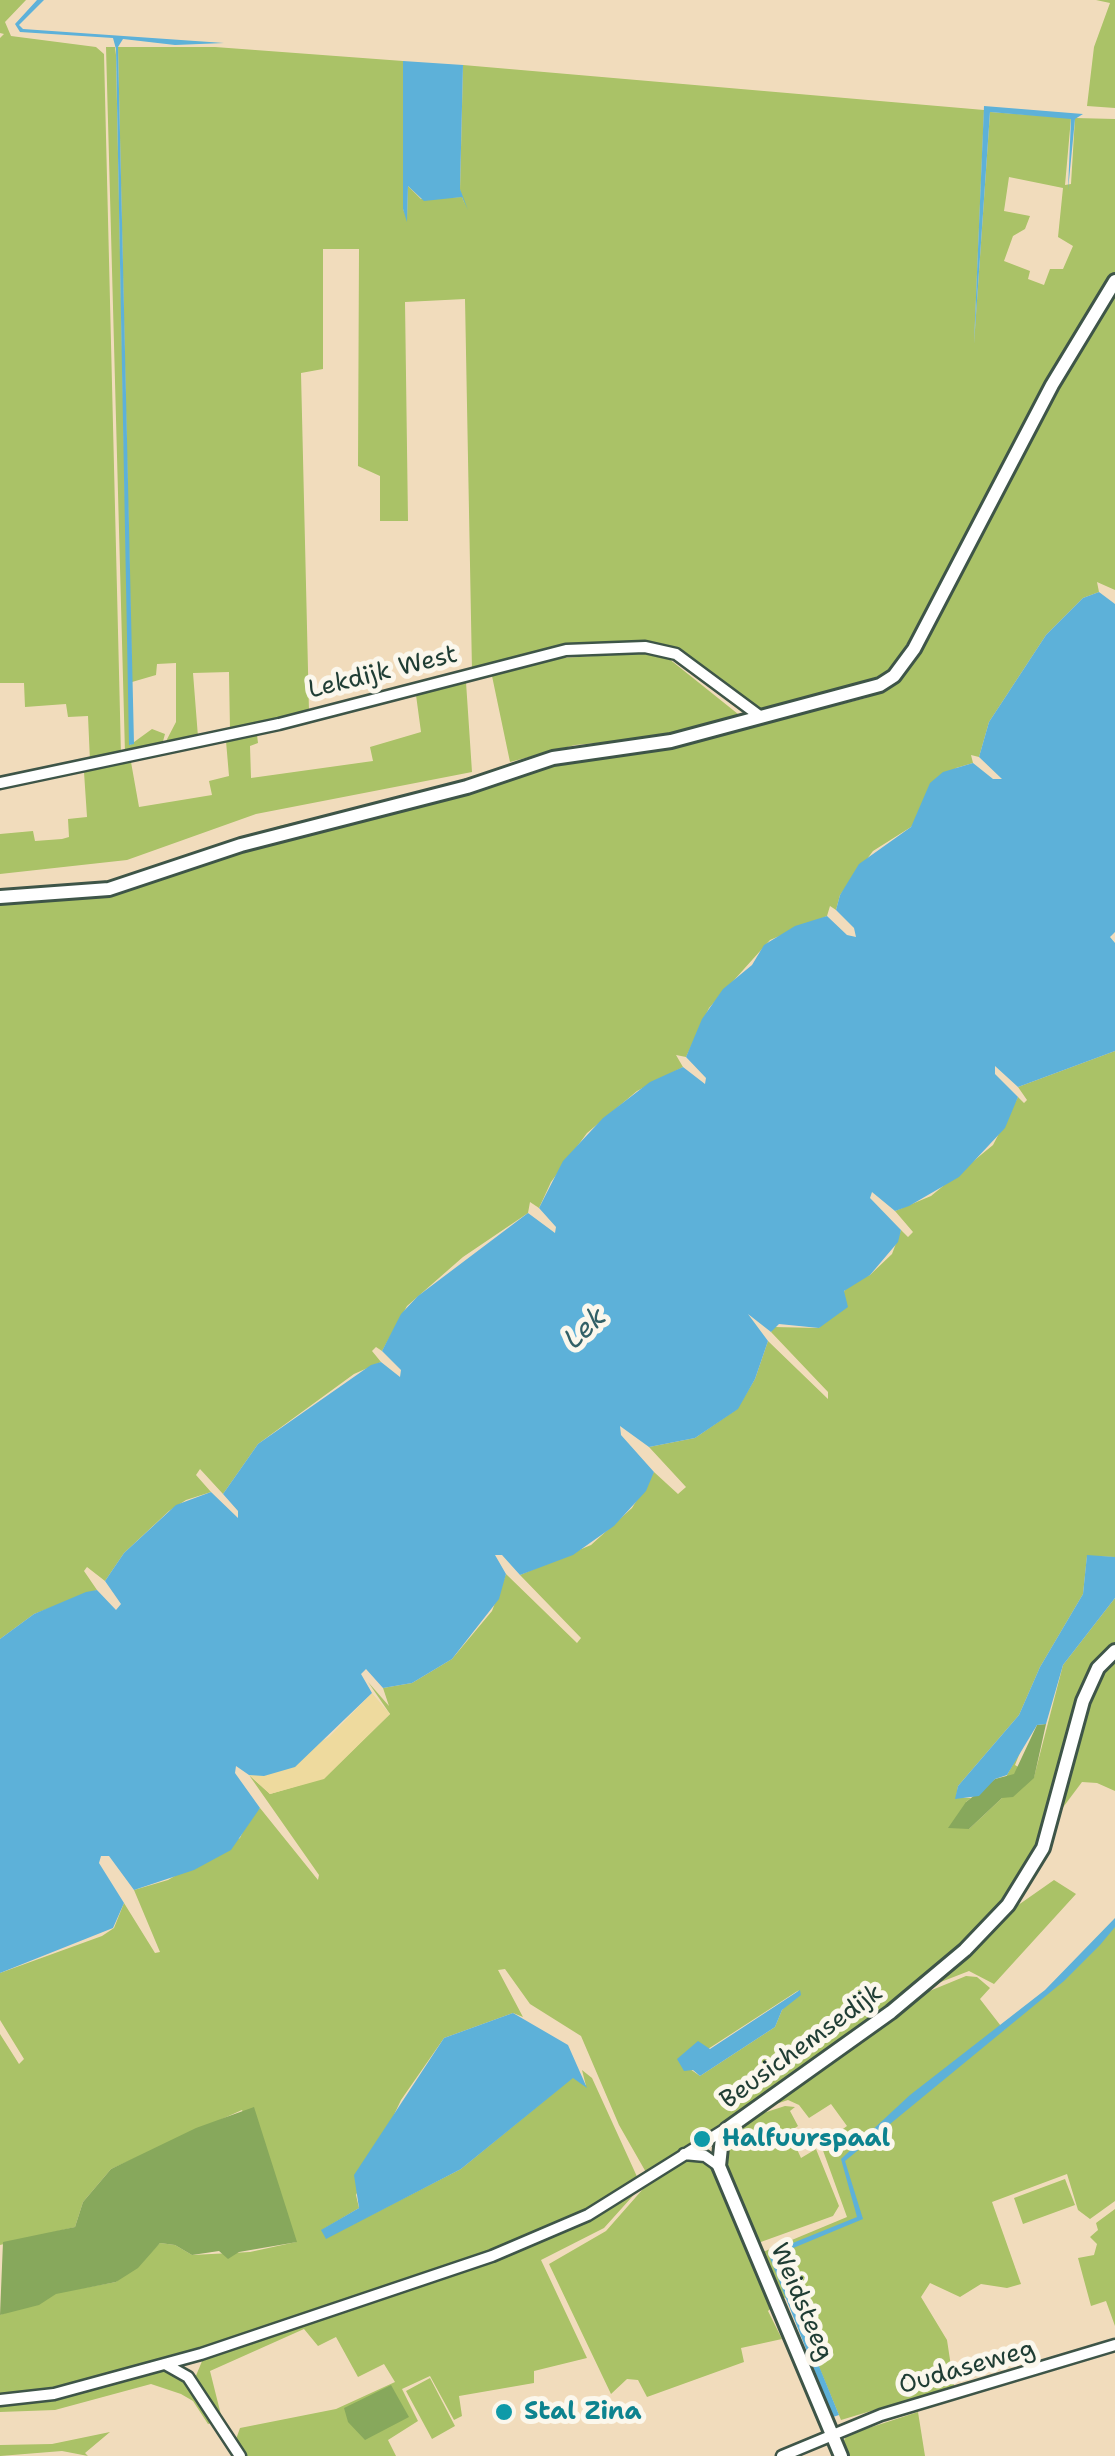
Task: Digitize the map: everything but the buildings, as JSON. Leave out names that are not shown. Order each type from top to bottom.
[{"type":"street","points":[[0,898],[108,889],[240,845],[467,788],[553,758],[671,741],[880,685],[902,666],[1052,385],[1115,281]]},
{"type":"street","name":"Lekdijk West","points":[[0,783],[279,724],[566,650],[645,647],[676,654],[760,717]]},
{"type":"street","name":"Beusichemsedijk","points":[[0,2400],[54,2394],[202,2354],[538,2238],[588,2215],[727,2129],[891,2012],[966,1950],[1008,1906],[1044,1848],[1083,1701],[1098,1668],[1115,1651]]},
{"type":"street","points":[[719,2166],[719,2147],[727,2129]]},
{"type":"street","points":[[683,2154],[705,2156],[719,2166]]},
{"type":"street","name":"Weidsteeg","points":[[719,2166],[841,2456]]},
{"type":"street","name":"Oudaseweg","points":[[782,2456],[948,2392],[1115,2344]]},
{"type":"street","points":[[193,2385],[193,2370],[202,2354]]},
{"type":"street","points":[[164,2364],[193,2385],[240,2456]]},
{"type":"green space","points":[[0,0],[26,0],[5,22],[11,36],[96,47],[104,54],[121,755],[90,761],[88,716],[68,717],[66,704],[25,707],[24,683],[0,683],[0,38],[4,34],[0,33]]},
{"type":"green space","points":[[1096,0],[1115,0],[1115,108],[1087,106],[1094,47],[1110,3]]},
{"type":"green space","points":[[106,47],[115,47],[116,55],[130,745],[152,729],[165,734],[162,745],[125,753]]},
{"type":"green space","points":[[118,47],[215,47],[403,61],[403,209],[407,218],[408,186],[421,199],[462,197],[465,205],[460,190],[463,65],[984,110],[974,344],[990,112],[1071,118],[1065,185],[1071,184],[1075,118],[1115,119],[1115,273],[912,646],[888,677],[761,712],[674,651],[626,645],[472,671],[465,299],[405,302],[408,521],[380,521],[380,476],[358,466],[359,249],[323,249],[323,369],[301,373],[309,712],[230,730],[229,672],[193,673],[198,737],[164,745],[176,722],[176,663],[157,664],[156,675],[132,682]],"holes":[[[1009,177],[1063,188],[1058,237],[1073,246],[1063,269],[1050,269],[1044,285],[1028,279],[1030,271],[1004,261],[1013,236],[1025,229],[1030,216],[1004,211]]]},
{"type":"green space","points":[[1115,292],[1115,590],[1097,582],[1099,592],[1083,598],[1046,635],[989,722],[979,757],[971,755],[973,763],[956,768],[911,827],[873,851],[840,895],[836,910],[830,906],[827,916],[770,940],[709,1008],[686,1057],[676,1055],[683,1067],[637,1091],[587,1133],[551,1182],[539,1208],[530,1202],[528,1213],[463,1257],[407,1306],[382,1351],[376,1347],[372,1351],[381,1362],[354,1374],[258,1444],[223,1494],[200,1469],[196,1475],[211,1492],[186,1500],[169,1511],[124,1553],[105,1581],[87,1567],[84,1571],[97,1590],[34,1614],[0,1639],[0,891],[124,879],[279,826],[583,755],[669,748],[866,698],[889,687],[914,663],[1057,388]]},
{"type":"green space","points":[[648,653],[668,658],[743,718],[672,736],[575,745],[510,762],[492,676],[562,658]]},
{"type":"green space","points":[[466,682],[472,772],[256,814],[127,860],[0,874],[0,834],[33,831],[35,841],[62,839],[69,837],[68,819],[87,817],[84,772],[131,762],[139,807],[212,795],[209,781],[229,776],[226,741],[257,735],[258,743],[250,746],[251,778],[373,761],[370,747],[421,732],[416,695]]},
{"type":"green space","points":[[1115,1051],[1115,1557],[1087,1556],[1083,1594],[1040,1667],[1019,1715],[958,1786],[956,1798],[971,1798],[966,1802],[969,1829],[1002,1798],[1007,1775],[1021,1750],[1015,1765],[1034,1777],[1063,1665],[1115,1598],[1115,1647],[1100,1663],[1039,1849],[1003,1905],[901,1999],[810,2068],[647,2174],[619,2125],[581,2036],[530,2004],[505,1969],[498,1970],[523,2017],[513,2013],[444,2038],[401,2100],[356,2195],[359,2208],[322,2230],[326,2238],[461,2169],[573,2077],[586,2086],[582,2070],[592,2078],[639,2181],[601,2205],[499,2251],[184,2355],[40,2393],[0,2396],[0,2315],[56,2293],[116,2282],[160,2243],[175,2245],[192,2255],[250,2252],[296,2242],[242,2110],[111,2169],[83,2202],[75,2227],[0,2245],[0,2034],[19,2064],[24,2059],[0,2020],[0,1973],[102,1936],[114,1928],[124,1903],[155,1953],[160,1952],[134,1890],[168,1880],[240,1838],[248,1820],[260,1808],[318,1880],[319,1875],[249,1775],[270,1794],[324,1778],[390,1714],[368,1682],[389,1706],[383,1688],[412,1683],[452,1659],[492,1611],[506,1574],[577,1643],[581,1638],[520,1575],[591,1545],[632,1508],[654,1472],[678,1494],[686,1487],[649,1447],[695,1438],[737,1409],[755,1379],[768,1341],[828,1399],[828,1392],[771,1332],[774,1327],[819,1328],[850,1283],[870,1275],[892,1254],[901,1230],[908,1237],[913,1232],[895,1211],[931,1196],[993,1145],[1018,1097],[1024,1103],[1027,1100],[1018,1087]],"holes":[[[799,1990],[782,2010],[775,2027],[700,2076],[690,2069],[708,2049]]]},
{"type":"green space","points":[[1115,1659],[1115,1791],[1082,1782],[1058,1814],[1088,1696]]},
{"type":"green space","points":[[1046,1724],[1034,1778],[1013,1797],[1002,1798],[969,1829],[948,1828],[966,1802],[995,1779],[1014,1774],[1037,1725]]},
{"type":"green space","points":[[1054,1880],[1076,1894],[994,1984],[969,1971],[928,1987],[1004,1915]]},
{"type":"green space","points":[[1115,1924],[1115,2201],[1090,2219],[1078,2210],[1067,2174],[992,2202],[1021,2284],[1007,2288],[981,2284],[960,2297],[930,2283],[921,2297],[947,2340],[954,2386],[841,2420],[784,2282],[788,2299],[780,2296],[763,2252],[847,2217],[821,2145],[847,2126],[831,2104],[809,2118],[799,2105],[788,2100],[761,2109],[915,1997],[966,1976],[977,1977],[990,1988],[980,1999],[1004,2030]]},
{"type":"green space","points":[[785,2106],[795,2107],[790,2111],[798,2126],[789,2132],[801,2158],[816,2149],[839,2206],[833,2216],[758,2243],[726,2169],[726,2146],[745,2119]]},
{"type":"green space","points":[[254,2107],[297,2242],[239,2252],[228,2259],[219,2251],[192,2255],[175,2245],[160,2243],[138,2268],[116,2282],[56,2294],[39,2305],[0,2315],[3,2242],[75,2227],[83,2202],[111,2169],[196,2128]]},
{"type":"green space","points":[[687,2157],[700,2157],[712,2165],[773,2306],[768,2311],[782,2339],[741,2348],[744,2362],[647,2397],[638,2380],[627,2379],[611,2394],[549,2264],[606,2231],[650,2181]]},
{"type":"green space","points":[[1065,2179],[1075,2205],[1023,2224],[1014,2198]]},
{"type":"green space","points":[[640,2188],[604,2228],[541,2260],[587,2358],[534,2371],[534,2383],[459,2396],[462,2416],[454,2420],[430,2376],[402,2389],[418,2421],[388,2440],[396,2456],[244,2456],[235,2442],[240,2428],[336,2409],[395,2382],[384,2364],[358,2377],[336,2337],[318,2346],[304,2329],[210,2371],[223,2423],[195,2378],[205,2354],[450,2275],[565,2230]]},
{"type":"green space","points":[[1115,2209],[1115,2326],[1106,2301],[1091,2306],[1078,2258],[1094,2255],[1097,2244],[1090,2237],[1098,2230],[1096,2223]]},
{"type":"green space","points":[[165,2367],[189,2383],[215,2422],[208,2424],[193,2401],[151,2384],[55,2410],[0,2412],[0,2403]]},
{"type":"green space","points":[[430,2378],[455,2426],[432,2439],[406,2391]]},
{"type":"green space","points":[[391,2385],[409,2417],[365,2440],[348,2422],[344,2408]]},
{"type":"green space","points":[[918,2412],[925,2456],[848,2456],[843,2442],[847,2435]]},
{"type":"green space","points":[[110,2432],[85,2453],[88,2456],[62,2451],[0,2456],[0,2445],[52,2444]]},
{"type":"sand","points":[[372,1693],[390,1714],[324,1779],[270,1794],[249,1775],[264,1775],[329,1737]]},
{"type":"water","points":[[37,0],[44,0],[19,25],[23,29],[224,43],[175,45],[123,39],[118,47],[134,744],[129,745],[116,49],[113,38],[20,32],[15,24]]},
{"type":"water","points":[[403,61],[463,65],[460,189],[468,210],[462,197],[424,201],[408,186],[407,222],[403,209]]},
{"type":"water","points":[[984,106],[1083,114],[1075,119],[1068,190],[1071,119],[990,112],[974,344]]},
{"type":"water","name":"Lek","points":[[1099,592],[1115,604],[1115,932],[1110,937],[1115,943],[1115,1051],[1018,1087],[995,1066],[995,1074],[1018,1097],[1005,1128],[959,1177],[909,1206],[895,1211],[872,1192],[870,1198],[901,1230],[898,1242],[870,1275],[844,1291],[848,1307],[819,1328],[779,1324],[771,1332],[748,1314],[768,1341],[755,1379],[738,1409],[695,1438],[649,1447],[620,1426],[621,1435],[654,1472],[646,1491],[614,1526],[573,1555],[520,1575],[502,1555],[495,1555],[506,1574],[499,1599],[452,1659],[412,1683],[383,1688],[366,1669],[361,1674],[372,1693],[295,1767],[264,1776],[249,1775],[236,1766],[235,1773],[260,1808],[231,1850],[194,1870],[134,1890],[109,1856],[101,1856],[99,1863],[124,1903],[113,1928],[0,1973],[0,1639],[34,1614],[86,1592],[97,1590],[116,1610],[121,1604],[105,1581],[124,1553],[176,1505],[211,1492],[238,1518],[238,1511],[223,1494],[258,1444],[371,1365],[381,1362],[400,1377],[401,1370],[382,1351],[401,1314],[418,1296],[528,1213],[555,1233],[556,1227],[539,1208],[563,1161],[603,1118],[650,1082],[683,1067],[705,1084],[706,1078],[686,1057],[702,1019],[723,989],[752,965],[764,945],[795,926],[827,916],[847,935],[856,937],[854,928],[836,910],[840,895],[859,864],[911,827],[930,783],[943,772],[973,763],[993,779],[1002,779],[979,757],[989,722],[1046,635],[1083,598]]},
{"type":"water","points":[[1087,1555],[1115,1557],[1115,1598],[1063,1665],[1046,1724],[1037,1725],[1007,1775],[995,1779],[979,1796],[955,1799],[958,1786],[1019,1715],[1040,1667],[1083,1594]]},
{"type":"water","points":[[1115,1918],[1115,1927],[1064,1981],[845,2161],[863,2219],[774,2256],[839,2415],[833,2417],[768,2253],[857,2217],[841,2159],[910,2095],[1045,1990]]},
{"type":"water","points":[[800,1990],[801,1995],[782,2010],[775,2027],[700,2076],[693,2070],[684,2071],[677,2059],[698,2041],[710,2049]]},
{"type":"water","points":[[513,2013],[568,2045],[587,2088],[573,2078],[461,2169],[326,2239],[321,2230],[359,2208],[354,2175],[444,2038]]},
{"type":"place","name":"Halfuurspaal","points":[[702,2139]]},
{"type":"place","name":"Stal Zina","points":[[504,2412]]}]
